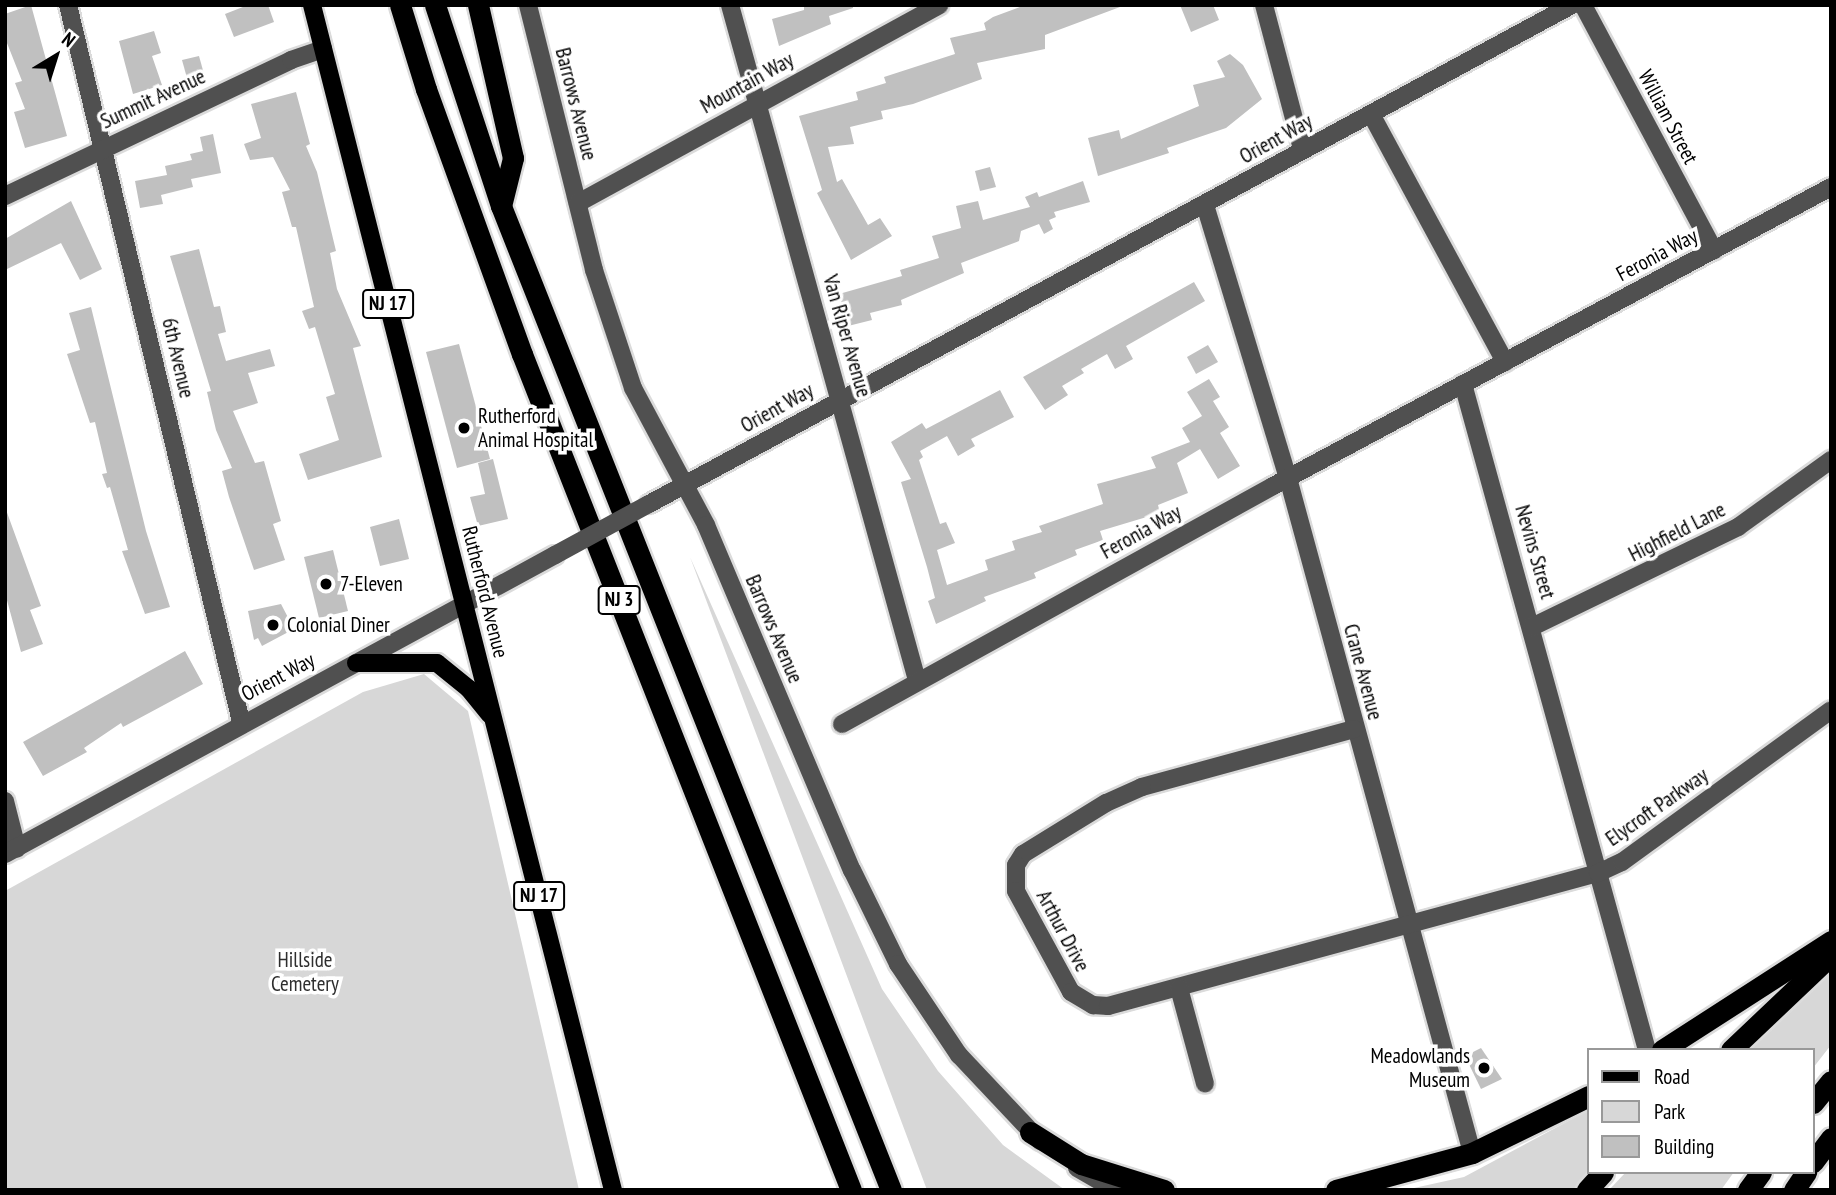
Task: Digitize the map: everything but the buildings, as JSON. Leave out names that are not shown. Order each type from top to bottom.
[{"type":"highway","name":"NJ 3","points":[[400,5],[425,89],[517,341],[851,1190]]},
{"type":"highway","name":"NJ 3","points":[[435,5],[501,206],[891,1190]]},
{"type":"highway","points":[[478,5],[513,158],[501,206]]},
{"type":"highway","points":[[1665,1048],[1831,941]]},
{"type":"highway","points":[[1733,1048],[1831,955]]},
{"type":"highway","points":[[1815,1101],[1831,1081]]},
{"type":"highway","points":[[1336,1190],[1472,1153],[1588,1096]]},
{"type":"highway","points":[[1030,1132],[1081,1164],[1164,1190]]},
{"type":"highway","points":[[1815,1159],[1831,1138]]},
{"type":"highway","points":[[1587,1190],[1601,1174]]},
{"type":"highway","points":[[1748,1190],[1760,1174]]},
{"type":"highway","points":[[1794,1190],[1805,1174]]},
{"type":"main road","name":"Rutherford Avenue","points":[[312,5],[613,1190]]},
{"type":"main road","points":[[356,663],[437,663],[469,689],[495,722]]},
{"type":"street","name":"6th Avenue","points":[[68,5],[241,722]]},
{"type":"street","name":"Barrows Avenue","points":[[528,5],[612,332],[633,388],[685,485],[888,944],[945,1038],[1030,1132],[1064,1160],[1115,1190]]},
{"type":"street","name":"Van Riper Avenue","points":[[730,5],[842,398],[918,680]]},
{"type":"street","name":"Mountain Way","points":[[578,203],[939,5]]},
{"type":"street","points":[[1264,5],[1301,149]]},
{"type":"street","name":"Orient Way","points":[[11,851],[241,722],[356,663],[842,398],[1205,205],[1301,149],[1572,5]]},
{"type":"street","name":"William Street","points":[[1583,5],[1714,250]]},
{"type":"street","name":"Summit Avenue","points":[[5,196],[104,147],[323,49]]},
{"type":"street","points":[[1371,114],[1505,362],[1463,384]]},
{"type":"street","name":"Feronia Way","points":[[1505,362],[1831,187]]},
{"type":"street","name":"Crane Avenue","points":[[1205,205],[1287,478],[1472,1153]]},
{"type":"street","name":"Feronia Way","points":[[842,724],[1463,384]]},
{"type":"street","name":"Nevins Street","points":[[1463,384],[1646,1048]]},
{"type":"street","name":"Highfield Lane","points":[[1532,626],[1726,534],[1831,460]]},
{"type":"street","name":"Elycroft Parkway","points":[[1410,925],[1598,873],[1622,862],[1831,710]]},
{"type":"street","name":"Arthur Drive","points":[[1354,729],[1142,787],[1106,803],[1023,853],[1016,865],[1016,891],[1071,992],[1081,1001],[1108,1006],[1410,925]]},
{"type":"street","points":[[5,801],[11,851]]},
{"type":"street","points":[[1180,988],[1205,1084]]},
{"type":"green space","points":[[690,557],[882,989],[938,1071],[1003,1145],[1065,1190],[927,1190]]},
{"type":"green space","name":"Hillside Cemetery","points":[[424,674],[468,711],[579,1190],[5,1190],[5,891],[363,692]]},
{"type":"green space","points":[[1831,971],[1831,1045],[1815,1065],[1815,1048],[1750,1048]]},
{"type":"green space","points":[[1588,1111],[1588,1171],[1573,1190],[1405,1190],[1464,1177]]},
{"type":"green space","points":[[1624,1174],[1733,1174],[1721,1190],[1609,1190]]},
{"type":"place","name":"Rutherford Animal Hospital","points":[[464,428]]},
{"type":"place","name":"7-Eleven","points":[[326,584]]},
{"type":"place","name":"Colonial Diner","points":[[273,625]]},
{"type":"place","name":"Meadowlands Museum","points":[[1484,1068]]}]
